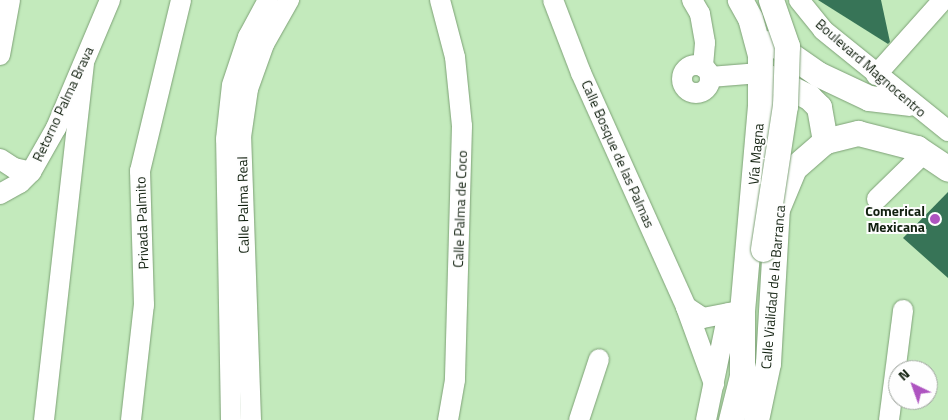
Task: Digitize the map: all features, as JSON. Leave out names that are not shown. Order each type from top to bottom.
[{"type":"main road","points":[[768,363],[758,338],[763,248],[785,106],[787,46],[771,0]]},
{"type":"main road","points":[[745,9],[784,53],[818,74],[868,98],[910,103]]},
{"type":"main road","name":"Vía Magna","points":[[735,312],[760,106],[760,55],[745,9]]},
{"type":"main road","points":[[760,73],[797,91],[819,107],[825,141],[858,133],[885,138],[924,153],[948,169]]},
{"type":"main road","points":[[760,106],[777,94],[797,91]]},
{"type":"main road","name":"Calle Vialidad de la Barranca","points":[[756,420],[768,363],[777,209],[794,168],[825,141]]},
{"type":"main road","name":"Calle Vialidad de la Barranca","points":[[731,420],[742,376],[735,312]]},
{"type":"street","points":[[0,55],[10,0]]},
{"type":"street","name":"Retorno Palma Brava","points":[[0,194],[20,183],[31,172],[84,64],[110,0]]},
{"type":"street","name":"Privada Palmito","points":[[131,420],[144,305],[140,171],[181,0]]},
{"type":"street","name":"Calle Palma Real","points":[[231,420],[226,139],[232,85],[248,37],[268,0]]},
{"type":"street","name":"Calle Palma Real","points":[[251,420],[241,137],[248,89],[264,44],[289,0]]},
{"type":"street","name":"Calle Palma de Coco","points":[[440,0],[455,57],[462,126],[455,380],[448,420]]},
{"type":"street","name":"Calle Bosque de las Palmas","points":[[553,0],[581,73],[686,307],[714,384]]},
{"type":"street","points":[[692,0],[700,14],[705,43],[706,72],[760,73]]},
{"type":"street","name":"Boulevard Magnocentro","points":[[799,0],[823,30],[910,103],[948,131]]},
{"type":"street","points":[[876,75],[943,0]]},
{"type":"street","points":[[44,420],[84,64]]},
{"type":"street","points":[[877,198],[924,153]]},
{"type":"street","points":[[0,160],[14,168],[31,172]]},
{"type":"street","points":[[686,307],[703,318],[735,312],[714,384],[706,420]]},
{"type":"street","points":[[889,420],[903,310]]},
{"type":"street","points":[[579,420],[599,359]]},
{"type":"building","points":[[818,0],[881,0],[890,42],[888,44]]},
{"type":"building","name":"Comerical Mexicana","points":[[948,192],[948,278],[903,238]]},
{"type":"place","name":"Comerical Mexicana","points":[[935,219]]}]
